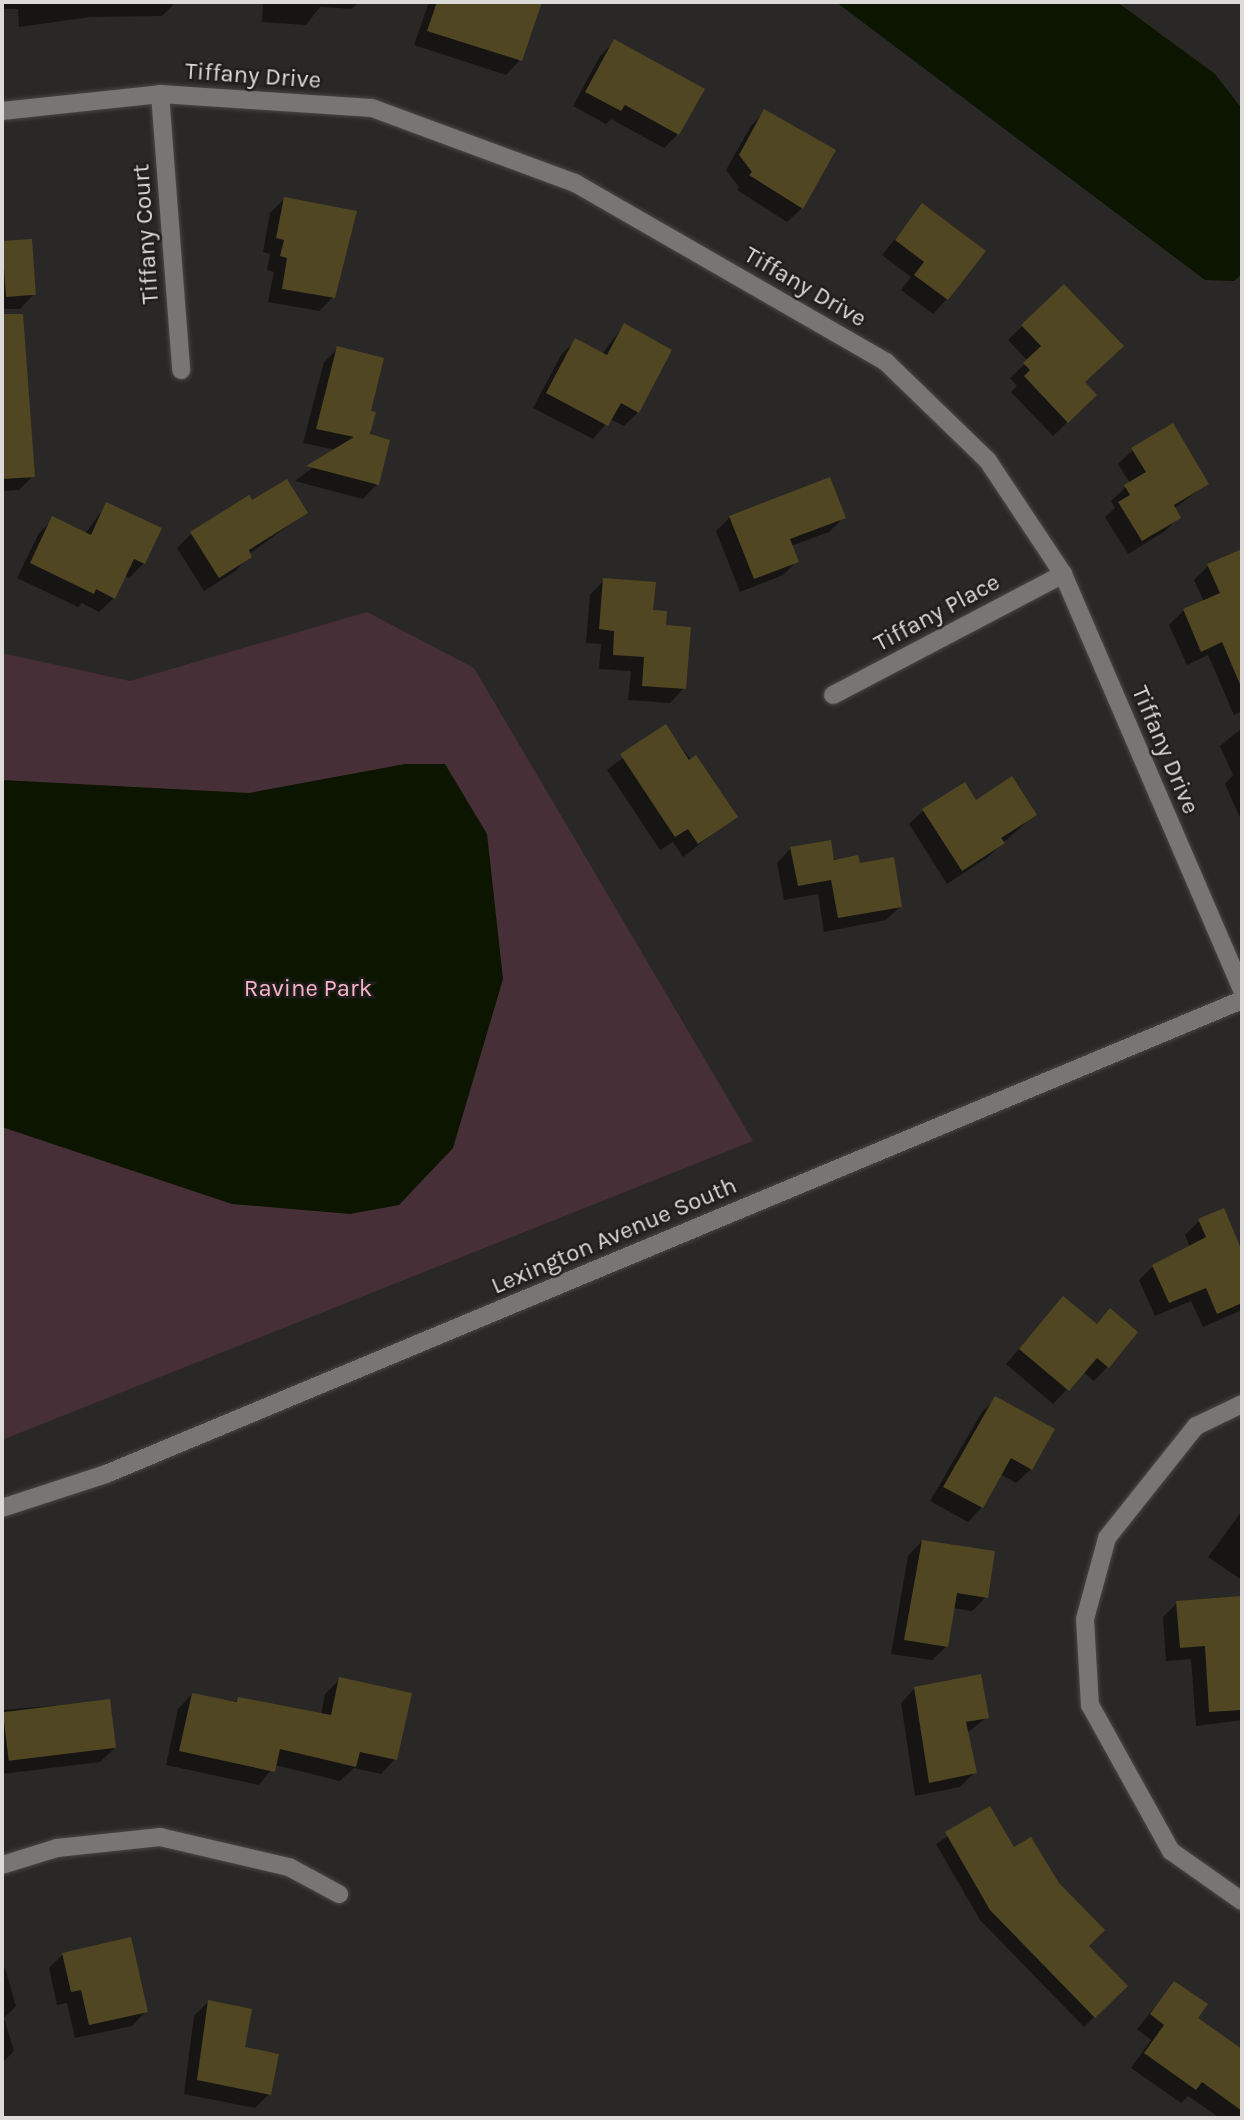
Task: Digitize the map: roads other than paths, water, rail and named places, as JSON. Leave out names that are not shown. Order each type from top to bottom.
[{"type":"street","name":"Tiffany Drive","points":[[2,111],[160,94],[373,108],[575,183],[886,362],[988,461],[1063,574],[1242,989]]},
{"type":"street","name":"Tiffany Court","points":[[160,94],[181,370]]},
{"type":"street","name":"Tiffany Place","points":[[833,695],[1063,574]]},
{"type":"street","name":"Lexington Avenue South","points":[[2,1508],[106,1474],[1242,1000]]},
{"type":"street","points":[[1242,1404],[1196,1426],[1107,1538],[1086,1619],[1090,1705],[1171,1851],[1242,1901]]},
{"type":"street","points":[[2,1865],[57,1848],[160,1836],[289,1867],[340,1894]]},
{"type":"park label","name":"Ravine Park","points":[[308,989]]}]
